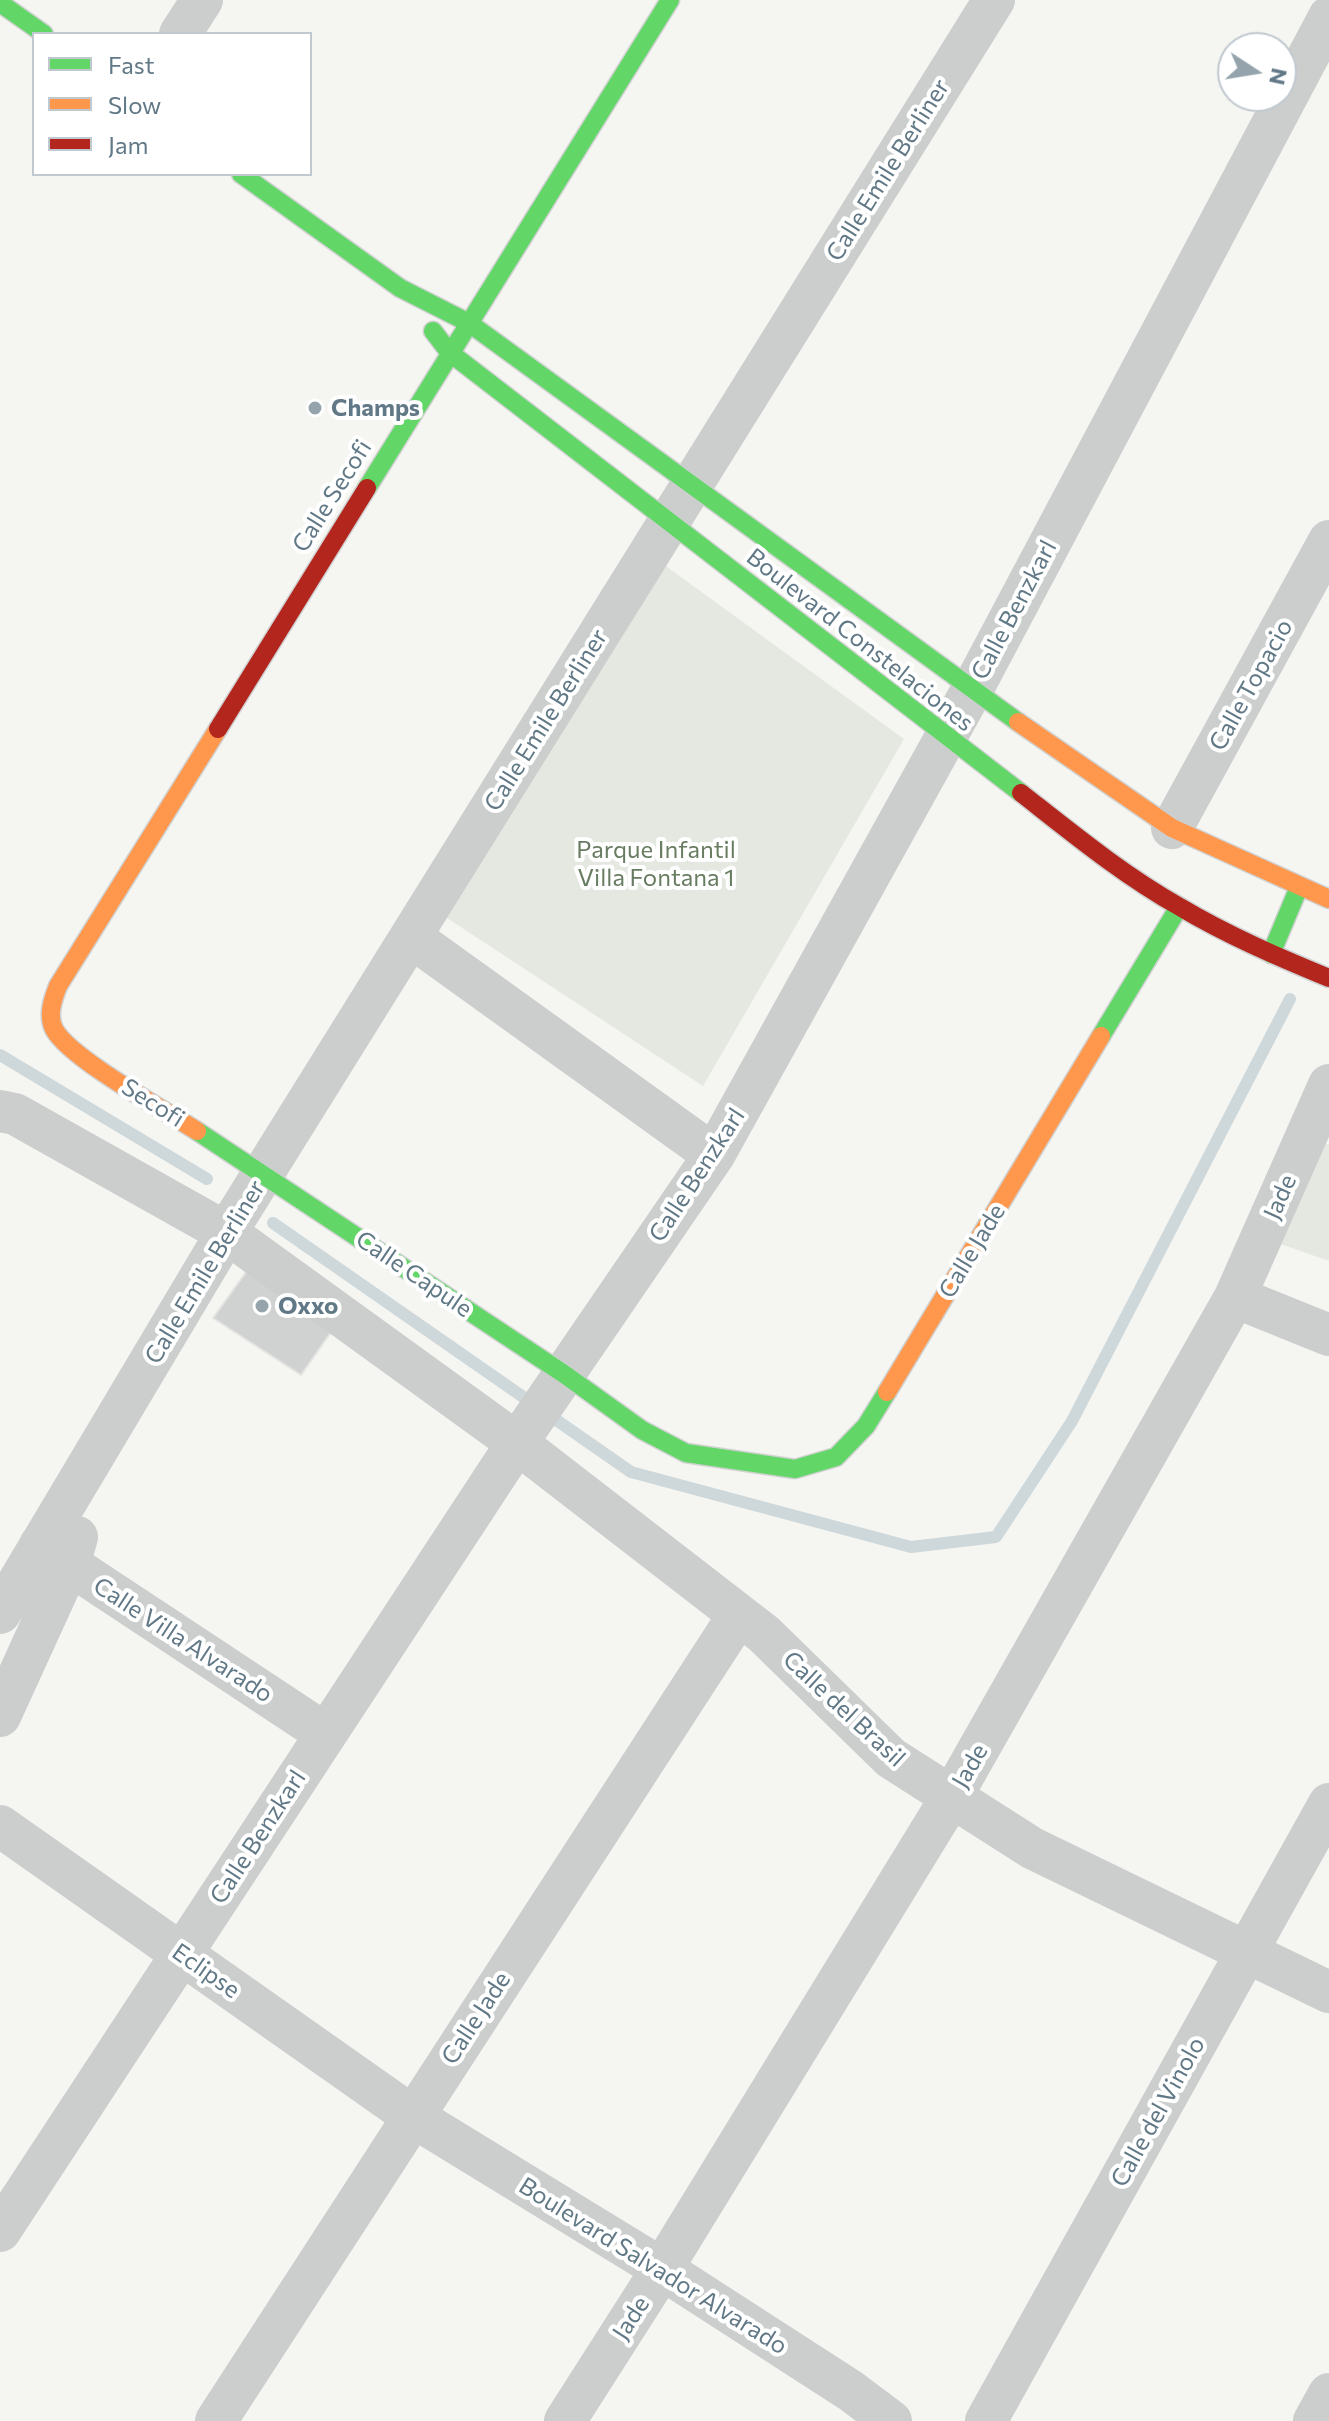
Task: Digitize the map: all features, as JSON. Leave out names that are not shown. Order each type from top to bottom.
[{"type":"street","points":[[181,32],[202,0]]},
{"type":"street","name":"Calle Secofi","points":[[50,1023],[49,1007],[58,986],[670,0]]},
{"type":"street","name":"Calle Emile Berliner","points":[[0,1716],[54,1555],[102,1443],[231,1225],[994,0]]},
{"type":"street","points":[[0,3],[41,32]]},
{"type":"street","name":"Calle Benzkarl","points":[[0,2231],[549,1397],[714,1155],[972,690],[1329,17]]},
{"type":"street","name":"Boulevard Constelaciones","points":[[244,176],[400,288],[469,323],[1072,762],[1172,828],[1329,899]]},
{"type":"street","name":"Boulevard Constelaciones","points":[[400,288],[449,352],[1098,853],[1179,907],[1271,954],[1329,978]]},
{"type":"street","name":"Calle Topacio","points":[[1172,828],[1329,541]]},
{"type":"street","points":[[1271,954],[1299,887]]},
{"type":"street","name":"Calle Jade","points":[[549,1397],[642,1430],[686,1453],[795,1469],[836,1457],[866,1426],[1179,907]]},
{"type":"street","points":[[411,937],[714,1155]]},
{"type":"street","name":"Secofi","points":[[50,1023],[59,1037],[85,1060],[262,1176]]},
{"type":"street","name":"Jade","points":[[565,2421],[662,2269],[952,1796],[1235,1297],[1329,1085]]},
{"type":"street","points":[[0,1111],[15,1114],[231,1225],[549,1397]]},
{"type":"street","name":"Calle Capule","points":[[262,1176],[549,1397]]},
{"type":"street","points":[[1235,1297],[1329,1335]]},
{"type":"street","name":"Calle del Brasil","points":[[549,1397],[738,1616],[764,1634],[891,1758],[1032,1848],[1329,1992]]},
{"type":"street","name":"Calle Emile Berliner","points":[[0,1613],[54,1555]]},
{"type":"street","name":"Calle Villa Alvarado","points":[[54,1555],[326,1734]]},
{"type":"street","name":"Calle Jade","points":[[216,2421],[738,1616]]},
{"type":"street","name":"Calle del Vinolo","points":[[986,2421],[1329,1804]]},
{"type":"street","name":"Eclipse","points":[[0,1826],[412,2116]]},
{"type":"street","name":"Boulevard Salvador Alvarado","points":[[412,2116],[662,2269],[851,2391],[891,2421]]},
{"type":"street","points":[[1314,2421],[1329,2394]]},
{"type":"green space","name":"Parque Infantil Villa Fontana 1","points":[[663,564],[904,739],[703,1086],[444,916]]},
{"type":"green space","points":[[1315,1140],[1329,1145],[1329,1261],[1278,1243]]},
{"type":"building","points":[[249,1268],[334,1328],[301,1375],[213,1318]]},
{"type":"waterway","points":[[273,1223],[631,1472],[911,1547],[996,1537],[1072,1421],[1290,999]]},
{"type":"waterway","points":[[0,1055],[207,1179]]},
{"type":"traffic: fast","points":[[367,488],[670,0]]},
{"type":"traffic: fast","points":[[0,3],[41,32]]},
{"type":"traffic: fast","points":[[244,176],[400,288],[469,323],[1018,722]]},
{"type":"traffic: fast","points":[[433,331],[449,352],[1021,793]]},
{"type":"traffic: fast","points":[[1271,954],[1299,887]]},
{"type":"traffic: fast","points":[[1101,1036],[1179,907]]},
{"type":"traffic: fast","points":[[197,1131],[564,1374],[642,1430],[686,1453],[795,1469],[836,1457],[866,1426],[887,1392]]},
{"type":"traffic: slow","points":[[1018,722],[1172,828],[1329,899]]},
{"type":"traffic: slow","points":[[197,1131],[78,1054],[54,1029],[51,1013],[58,986],[218,729]]},
{"type":"traffic: slow","points":[[887,1392],[1101,1036]]},
{"type":"traffic: jam","points":[[218,729],[367,488]]},
{"type":"traffic: jam","points":[[1021,793],[1098,853],[1159,895],[1234,936],[1329,978]]},
{"type":"place","name":"Champs","points":[[315,408]]},
{"type":"place","name":"Oxxo","points":[[262,1306]]}]
